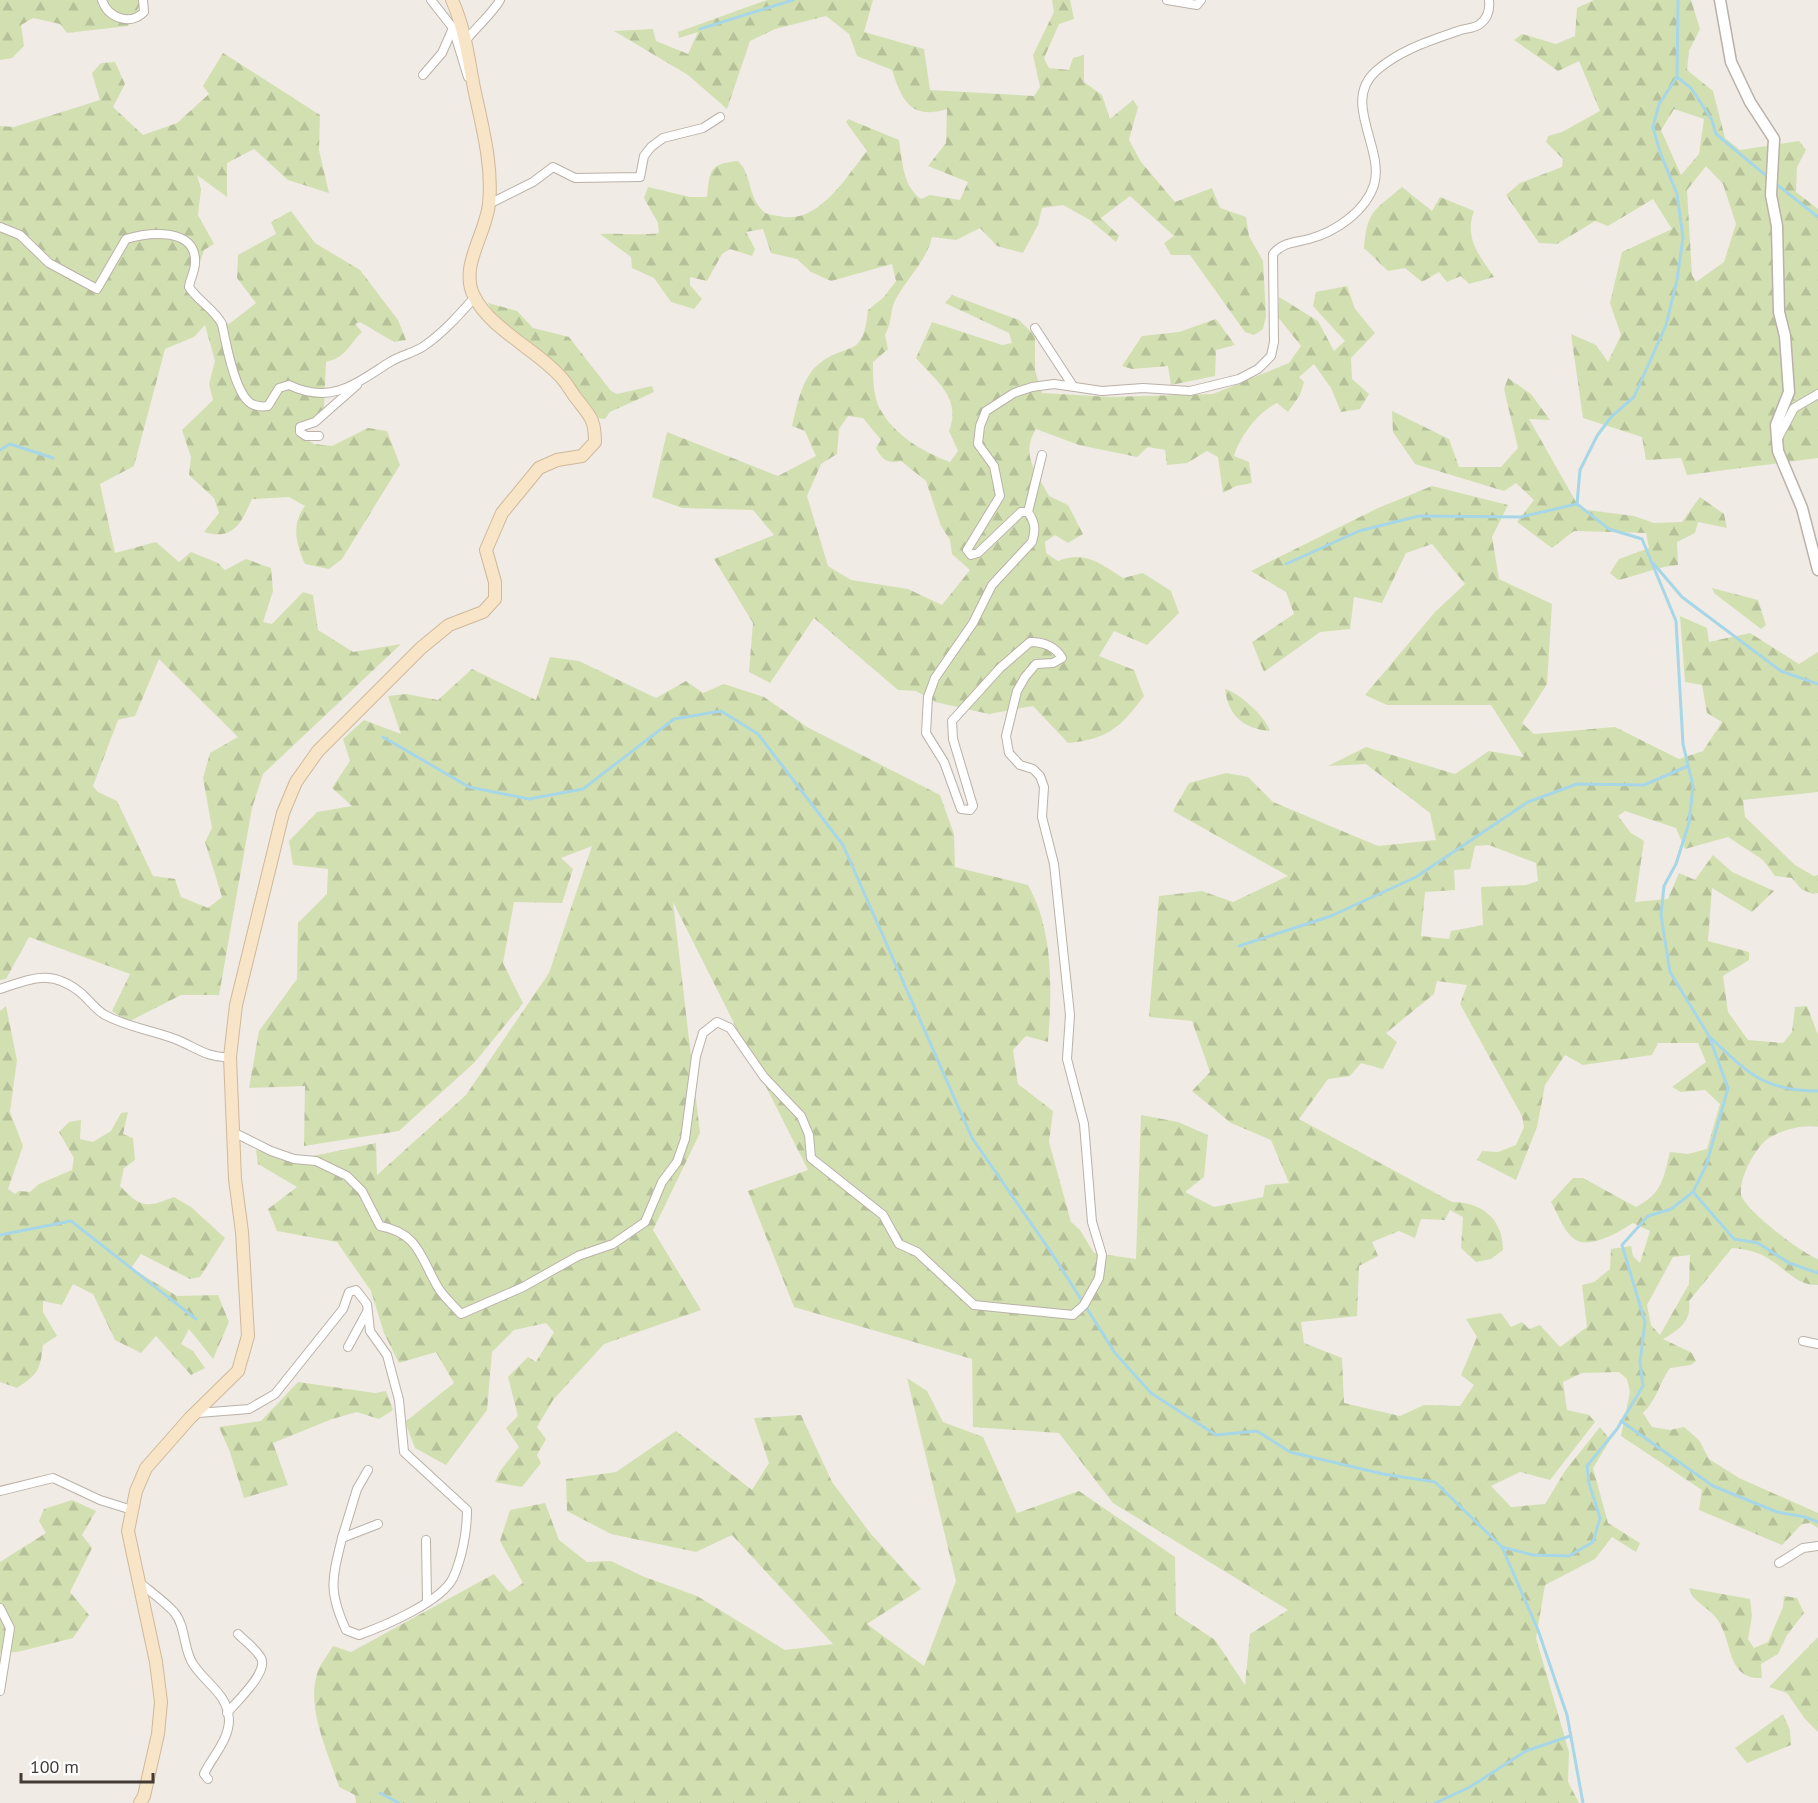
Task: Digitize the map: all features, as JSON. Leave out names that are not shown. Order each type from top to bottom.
[{"type":"main road","points":[[140,1803],[144,1796],[158,1734],[161,1702],[156,1662],[128,1531],[136,1491],[146,1468],[238,1371],[248,1336],[233,1132],[230,1057],[238,994],[283,813],[296,782],[318,751],[421,648],[449,625],[483,612],[495,599],[495,582],[486,550],[502,513],[539,468],[557,460],[582,456],[594,442],[595,424],[558,373],[490,317],[474,298],[469,271],[489,204],[485,130],[474,89],[467,39],[452,0]]},
{"type":"street","points":[[102,0],[104,7],[115,17],[128,20],[138,18],[144,12],[143,0]]},
{"type":"street","points":[[467,39],[482,19],[498,6],[500,0]]},
{"type":"street","points":[[1167,0],[1197,5],[1201,0]]},
{"type":"street","points":[[1028,512],[1021,512],[978,553],[971,555],[967,550],[1000,496],[994,466],[978,444],[980,426],[986,411],[1014,393],[1054,384],[1102,391],[1143,388],[1190,391],[1239,379],[1258,369],[1271,356],[1274,342],[1273,254],[1280,246],[1327,233],[1341,225],[1362,205],[1374,185],[1374,153],[1366,131],[1363,93],[1374,73],[1399,54],[1427,41],[1478,26],[1488,14],[1489,0]]},
{"type":"street","points":[[1720,0],[1731,62],[1750,102],[1774,139],[1771,195],[1777,226],[1779,312],[1785,336],[1789,392],[1776,425],[1778,451],[1803,508],[1818,570]]},
{"type":"street","points":[[434,3],[453,28],[463,64],[474,89]]},
{"type":"street","points":[[423,75],[442,52],[453,28]]},
{"type":"street","points":[[489,204],[533,182],[553,167],[575,178],[640,177],[644,156],[663,138],[703,128],[720,117]]},
{"type":"street","points":[[0,227],[20,235],[56,268],[97,289],[126,239],[142,234],[165,232],[188,243],[194,250],[195,265],[189,287],[195,297],[218,316],[241,392],[248,402],[260,407],[268,406],[279,388],[289,385],[305,393],[321,394],[358,385]]},
{"type":"street","points":[[319,436],[306,436],[300,432],[300,427],[315,422],[358,385],[392,361],[423,347],[450,324],[474,298]]},
{"type":"street","points":[[1035,328],[1072,386]]},
{"type":"street","points":[[1777,440],[1794,408],[1818,394]]},
{"type":"street","points":[[233,1132],[272,1151],[294,1159],[316,1161],[347,1176],[362,1191],[380,1226],[395,1229],[409,1237],[425,1259],[440,1289],[461,1314],[523,1287],[578,1256],[613,1244],[645,1222],[662,1182],[677,1162],[685,1139],[696,1056],[702,1033],[717,1022],[730,1028],[764,1077],[801,1116],[809,1135],[811,1158],[883,1215],[899,1244],[916,1252],[974,1305],[1072,1315],[1084,1305],[1099,1278],[1102,1255],[1092,1222],[1084,1124],[1067,1059],[1070,1015],[1054,864],[1042,817],[1044,788],[1040,776],[1033,769],[1020,765],[1009,753],[1006,736],[1017,692],[1025,677],[1036,664],[1053,663],[1062,658],[1058,650],[1043,642],[1030,642],[1000,668],[952,721],[953,738],[973,806],[970,810],[961,809],[944,762],[926,732],[925,722],[928,697],[935,678],[973,623],[992,585],[1032,542],[1034,521],[1028,512],[1042,455]]},
{"type":"street","points":[[0,989],[19,984],[32,976],[54,979],[80,992],[102,1013],[125,1026],[176,1039],[216,1059],[230,1057]]},
{"type":"street","points":[[198,1413],[249,1409],[275,1394],[343,1309],[349,1292],[356,1290],[362,1294],[368,1311],[370,1331],[387,1355],[399,1400],[404,1452],[467,1510],[467,1530],[453,1578],[427,1601],[385,1625],[359,1635],[346,1630],[336,1608],[332,1589],[342,1538],[357,1489],[368,1470]]},
{"type":"street","points":[[348,1347],[368,1311]]},
{"type":"street","points":[[1803,1341],[1818,1344]]},
{"type":"street","points":[[0,1491],[53,1478],[100,1500],[132,1510]]},
{"type":"street","points":[[342,1538],[378,1524]]},
{"type":"street","points":[[426,1540],[427,1601]]},
{"type":"street","points":[[1779,1563],[1803,1548],[1818,1546]]},
{"type":"street","points":[[137,1580],[176,1614],[191,1662],[217,1689],[225,1702],[229,1721],[226,1738],[204,1774],[208,1779]]},
{"type":"street","points":[[0,1608],[10,1628],[0,1691]]},
{"type":"street","points":[[227,1713],[257,1678],[262,1666],[262,1659],[238,1634]]},
{"type":"green space","points":[[0,0],[143,0],[128,26],[67,33],[60,24],[33,18],[21,25],[24,46],[12,58],[0,60]]},
{"type":"green space","points":[[767,0],[873,0],[864,32],[924,49],[930,90],[1034,96],[1040,87],[1033,55],[1054,12],[1052,0],[1070,0],[1074,19],[1059,24],[1044,58],[1049,68],[1069,70],[1073,58],[1084,55],[1084,82],[1102,95],[1110,119],[1133,100],[1138,107],[1129,140],[1141,162],[1175,202],[1212,188],[1220,208],[1246,217],[1249,236],[1263,261],[1266,316],[1263,329],[1254,335],[1245,332],[1190,255],[1171,255],[1164,243],[1174,236],[1130,196],[1101,218],[1119,236],[1116,242],[1090,220],[1063,205],[1042,208],[1038,225],[1023,253],[997,246],[980,228],[956,240],[932,237],[925,255],[894,303],[885,335],[888,349],[873,362],[874,386],[878,404],[886,418],[901,435],[920,448],[950,462],[958,451],[949,431],[952,419],[950,399],[916,358],[932,322],[1002,345],[1012,343],[1009,333],[945,303],[952,295],[1019,320],[1035,336],[1035,370],[1042,393],[1111,397],[1213,394],[1289,363],[1301,346],[1278,317],[1279,297],[1318,321],[1334,351],[1345,341],[1313,306],[1316,292],[1347,286],[1355,309],[1375,333],[1351,358],[1352,379],[1369,394],[1360,409],[1341,412],[1331,388],[1314,364],[1299,377],[1304,382],[1300,395],[1288,412],[1277,403],[1270,407],[1251,425],[1241,441],[1234,456],[1249,462],[1252,483],[1236,486],[1223,493],[1218,457],[1207,451],[1187,463],[1167,465],[1165,450],[1148,447],[1137,457],[1079,445],[1036,429],[1031,438],[1029,447],[1035,471],[1049,496],[1068,505],[1083,534],[1068,543],[1055,535],[1045,542],[1046,553],[1058,561],[1076,557],[1092,560],[1123,578],[1143,573],[1171,591],[1179,613],[1147,645],[1114,631],[1099,656],[1134,670],[1144,696],[1128,716],[1112,730],[1093,738],[1068,743],[1033,706],[989,714],[935,702],[916,691],[898,690],[814,618],[770,683],[749,672],[753,623],[714,559],[774,535],[753,510],[682,508],[652,497],[667,432],[778,476],[816,456],[805,431],[792,426],[801,392],[809,376],[820,363],[858,343],[866,326],[868,310],[884,297],[896,281],[892,264],[831,281],[811,272],[797,259],[771,253],[763,229],[746,232],[755,249],[752,256],[730,249],[722,254],[707,281],[690,277],[690,285],[702,299],[694,309],[671,302],[654,278],[632,268],[631,257],[600,234],[659,233],[658,223],[644,198],[648,187],[690,197],[707,197],[710,175],[713,170],[721,164],[738,161],[746,173],[754,198],[764,212],[793,217],[806,214],[830,197],[867,151],[846,122],[848,119],[899,140],[907,180],[910,188],[921,199],[930,195],[960,200],[968,182],[928,166],[946,143],[947,109],[935,112],[916,110],[904,99],[892,70],[857,56],[849,34],[826,16],[775,29],[750,41],[727,109],[688,75],[614,31],[653,29],[656,41],[688,54],[698,32],[679,38],[678,32]],"holes":[[[848,416],[863,418],[881,440],[876,448],[881,456],[892,462],[901,461],[926,481],[941,526],[950,540],[952,554],[970,570],[942,605],[908,589],[851,580],[828,566],[807,496],[821,464],[837,454],[839,429]]]},
{"type":"green space","points":[[1594,0],[1691,0],[1700,29],[1689,51],[1687,70],[1713,91],[1725,138],[1740,150],[1799,141],[1806,150],[1797,167],[1796,192],[1818,209],[1818,458],[1687,475],[1681,458],[1646,460],[1642,437],[1583,418],[1571,334],[1596,345],[1608,362],[1621,335],[1610,303],[1622,252],[1672,229],[1653,199],[1608,226],[1595,221],[1557,244],[1539,243],[1506,195],[1520,183],[1562,167],[1563,159],[1546,142],[1548,136],[1562,132],[1600,111],[1579,61],[1558,71],[1514,40],[1522,34],[1556,44],[1575,36],[1577,8]],"holes":[[[1674,109],[1704,119],[1699,154],[1681,175],[1661,130]],[[1706,166],[1723,184],[1736,224],[1724,262],[1696,282],[1692,275],[1687,190]]]},
{"type":"green space","points":[[223,53],[320,115],[319,150],[329,193],[288,180],[254,149],[227,163],[227,197],[197,175],[201,189],[198,215],[214,244],[204,250],[189,296],[214,316],[229,324],[256,303],[237,278],[238,255],[276,234],[271,222],[291,211],[315,243],[360,270],[398,320],[406,340],[394,342],[360,322],[355,324],[362,332],[343,354],[326,362],[324,409],[297,433],[314,444],[332,446],[368,428],[387,431],[400,465],[342,559],[329,569],[305,564],[299,549],[296,527],[305,506],[289,497],[252,499],[235,528],[223,534],[204,532],[219,513],[214,498],[189,475],[191,457],[182,430],[213,400],[209,384],[215,361],[205,325],[194,337],[165,349],[134,466],[100,484],[115,553],[156,542],[179,562],[191,552],[218,563],[225,570],[246,559],[271,568],[273,591],[263,622],[272,624],[303,592],[313,595],[318,630],[353,652],[401,644],[263,774],[252,808],[219,995],[181,995],[128,1022],[112,1011],[130,974],[29,937],[6,979],[0,980],[0,126],[14,127],[100,100],[92,73],[101,63],[115,62],[125,84],[113,107],[143,135],[177,123],[209,94],[203,86]],"holes":[[[159,659],[238,737],[210,753],[203,778],[212,828],[205,842],[222,897],[208,908],[181,897],[175,879],[153,876],[117,801],[98,792],[93,786],[118,720],[135,716]]]},
{"type":"green space","points":[[1402,187],[1432,211],[1440,197],[1474,211],[1471,221],[1472,238],[1478,254],[1494,277],[1469,284],[1461,276],[1447,282],[1439,272],[1422,282],[1405,268],[1388,271],[1364,248],[1370,218],[1379,206]]},
{"type":"green space","points":[[488,303],[517,311],[533,328],[569,337],[611,391],[617,394],[652,386],[654,392],[610,412],[605,419],[596,418],[554,365],[494,314]]},
{"type":"green space","points":[[1216,319],[1235,345],[1216,350],[1215,376],[1171,385],[1168,366],[1132,369],[1122,366],[1142,336],[1179,332]]},
{"type":"green space","points":[[1508,378],[1531,394],[1550,420],[1529,419],[1580,509],[1634,516],[1654,523],[1682,522],[1700,497],[1724,514],[1727,528],[1698,522],[1695,533],[1677,542],[1678,565],[1618,580],[1610,573],[1619,559],[1649,548],[1646,533],[1574,531],[1552,548],[1517,522],[1534,500],[1516,483],[1504,491],[1415,464],[1393,432],[1392,411],[1449,439],[1459,467],[1501,467],[1518,448],[1504,389]]},
{"type":"green space","points":[[1432,486],[1508,505],[1492,537],[1499,579],[1552,604],[1547,684],[1522,723],[1534,734],[1615,727],[1679,759],[1703,751],[1722,722],[1707,713],[1702,685],[1685,682],[1680,616],[1707,628],[1709,642],[1750,633],[1799,664],[1818,652],[1818,792],[1743,800],[1745,817],[1795,865],[1814,876],[1818,875],[1818,893],[1813,894],[1801,889],[1792,878],[1775,876],[1763,860],[1728,837],[1685,849],[1676,828],[1625,811],[1618,816],[1631,833],[1644,841],[1635,902],[1668,899],[1679,873],[1695,880],[1713,855],[1732,872],[1774,891],[1752,912],[1712,888],[1708,941],[1749,952],[1749,960],[1723,976],[1728,1012],[1748,1040],[1783,1043],[1792,1032],[1795,1007],[1807,1006],[1818,1035],[1818,1127],[1806,1126],[1786,1130],[1764,1142],[1746,1171],[1741,1194],[1744,1201],[1762,1220],[1818,1259],[1818,1285],[1799,1280],[1758,1253],[1732,1248],[1689,1301],[1688,1314],[1683,1324],[1663,1339],[1692,1353],[1696,1361],[1691,1365],[1670,1368],[1652,1403],[1643,1413],[1652,1427],[1670,1430],[1684,1427],[1699,1440],[1709,1459],[1739,1478],[1818,1513],[1818,1528],[1810,1523],[1802,1524],[1782,1545],[1699,1510],[1702,1490],[1621,1436],[1630,1392],[1627,1379],[1619,1372],[1582,1373],[1563,1382],[1567,1410],[1589,1415],[1595,1422],[1550,1480],[1520,1472],[1491,1486],[1511,1507],[1545,1504],[1565,1471],[1600,1427],[1610,1440],[1593,1468],[1608,1523],[1640,1543],[1636,1552],[1612,1537],[1595,1559],[1545,1585],[1536,1638],[1569,1752],[1568,1782],[1579,1803],[356,1803],[355,1795],[339,1787],[316,1717],[314,1688],[320,1667],[333,1646],[351,1652],[494,1574],[509,1592],[523,1583],[500,1541],[510,1510],[545,1503],[559,1540],[587,1562],[611,1561],[642,1576],[697,1596],[785,1650],[833,1644],[732,1535],[696,1552],[611,1534],[567,1511],[566,1479],[616,1472],[676,1431],[752,1490],[769,1463],[754,1418],[801,1415],[832,1482],[871,1534],[921,1589],[867,1624],[924,1666],[956,1581],[907,1378],[927,1391],[943,1422],[983,1437],[1017,1513],[1079,1491],[1175,1557],[1176,1614],[1215,1640],[1245,1685],[1250,1634],[1288,1610],[1113,1503],[1059,1433],[973,1427],[972,1359],[794,1307],[748,1191],[808,1170],[673,902],[700,1133],[653,1230],[701,1310],[604,1344],[553,1400],[537,1427],[546,1439],[537,1455],[541,1463],[522,1487],[495,1482],[500,1471],[519,1447],[506,1428],[518,1416],[508,1377],[528,1357],[536,1362],[554,1332],[546,1323],[514,1330],[492,1352],[487,1410],[446,1465],[415,1448],[405,1422],[454,1383],[436,1352],[399,1363],[384,1333],[371,1291],[337,1242],[277,1231],[268,1209],[297,1187],[258,1164],[256,1150],[303,1158],[376,1143],[377,1175],[466,1095],[549,973],[592,846],[561,858],[573,869],[562,903],[514,902],[503,963],[523,1003],[475,1062],[399,1131],[304,1146],[305,1086],[249,1088],[259,1031],[297,979],[298,923],[327,894],[328,869],[293,865],[289,841],[317,812],[352,806],[332,788],[350,761],[343,739],[364,720],[401,734],[388,696],[406,694],[438,700],[472,669],[536,700],[550,657],[579,661],[656,698],[686,681],[703,693],[724,684],[764,697],[807,727],[940,795],[954,834],[955,867],[1028,885],[1036,903],[1043,922],[1049,962],[1048,1042],[1026,1036],[1013,1050],[1018,1084],[1053,1111],[1049,1142],[1071,1222],[1080,1230],[1094,1253],[1136,1259],[1141,1115],[1178,1122],[1208,1135],[1204,1177],[1185,1192],[1214,1207],[1263,1197],[1265,1185],[1289,1183],[1271,1140],[1231,1123],[1192,1091],[1210,1072],[1192,1021],[1149,1017],[1159,896],[1202,891],[1233,902],[1288,876],[1173,811],[1189,783],[1226,773],[1248,777],[1273,802],[1378,846],[1436,840],[1430,813],[1366,764],[1328,766],[1366,747],[1455,774],[1489,751],[1524,757],[1491,705],[1387,705],[1365,695],[1435,612],[1465,584],[1432,544],[1406,553],[1382,603],[1354,597],[1350,629],[1320,632],[1264,672],[1252,642],[1294,614],[1286,592],[1251,571],[1378,508]],"holes":[[[1489,845],[1536,863],[1538,881],[1526,885],[1481,887],[1483,925],[1451,931],[1449,939],[1421,936],[1425,892],[1455,890],[1454,870],[1470,869],[1475,846]],[[1437,981],[1467,985],[1460,1004],[1522,1116],[1524,1127],[1516,1145],[1498,1152],[1482,1151],[1477,1160],[1516,1180],[1537,1127],[1545,1085],[1565,1055],[1583,1065],[1652,1055],[1658,1043],[1698,1043],[1706,1062],[1672,1087],[1681,1092],[1705,1090],[1720,1104],[1707,1149],[1688,1154],[1670,1152],[1657,1191],[1645,1202],[1636,1207],[1583,1178],[1573,1178],[1551,1202],[1566,1230],[1579,1241],[1603,1239],[1633,1223],[1650,1231],[1640,1263],[1633,1256],[1631,1246],[1611,1249],[1610,1269],[1594,1282],[1582,1285],[1587,1327],[1560,1347],[1540,1325],[1529,1329],[1522,1322],[1511,1327],[1501,1313],[1466,1319],[1477,1337],[1461,1375],[1474,1385],[1460,1406],[1424,1405],[1400,1416],[1344,1403],[1342,1358],[1304,1343],[1301,1322],[1357,1316],[1359,1266],[1378,1256],[1372,1242],[1399,1231],[1415,1238],[1421,1219],[1445,1220],[1450,1210],[1463,1217],[1461,1248],[1476,1262],[1491,1259],[1503,1250],[1499,1229],[1489,1214],[1481,1209],[1473,1205],[1452,1202],[1299,1119],[1328,1079],[1350,1076],[1361,1063],[1383,1069],[1397,1042],[1386,1033],[1434,994]],[[1690,1255],[1689,1284],[1660,1335],[1651,1325],[1647,1305],[1673,1257]]]},
{"type":"green space","points":[[1712,588],[1758,600],[1766,625],[1761,629],[1714,593]]},
{"type":"green space","points":[[1225,689],[1251,706],[1270,731],[1252,727],[1238,719],[1233,713]]},
{"type":"green space","points":[[6,1006],[17,1060],[10,1112],[23,1146],[8,1189],[15,1194],[19,1191],[30,1192],[39,1184],[72,1170],[74,1158],[59,1132],[69,1122],[81,1120],[80,1139],[93,1142],[111,1131],[121,1113],[128,1112],[123,1134],[133,1138],[135,1160],[124,1168],[120,1186],[133,1199],[144,1204],[157,1203],[174,1197],[191,1207],[225,1238],[200,1277],[190,1279],[141,1254],[131,1268],[177,1296],[218,1295],[229,1322],[213,1359],[189,1329],[181,1344],[193,1351],[205,1368],[191,1375],[156,1336],[141,1353],[115,1340],[93,1294],[73,1284],[62,1305],[43,1301],[43,1312],[57,1336],[43,1345],[37,1371],[17,1388],[0,1382],[0,1011]]},
{"type":"green space","points":[[298,1382],[375,1393],[386,1391],[393,1410],[379,1419],[357,1412],[332,1419],[273,1443],[288,1485],[244,1498],[230,1452],[219,1427],[261,1421]]},
{"type":"green space","points":[[72,1500],[96,1511],[82,1535],[92,1548],[70,1592],[89,1615],[73,1638],[17,1652],[0,1653],[0,1562],[46,1533],[39,1521],[44,1509]]},
{"type":"green space","points":[[1689,1588],[1750,1599],[1752,1616],[1748,1639],[1754,1648],[1768,1642],[1783,1607],[1784,1596],[1797,1598],[1804,1613],[1787,1635],[1778,1654],[1761,1664],[1762,1678],[1750,1677],[1736,1666],[1717,1619],[1694,1598]]},
{"type":"green space","points":[[1818,1637],[1818,1732],[1805,1719],[1787,1693],[1769,1687]]},
{"type":"green space","points":[[1783,1714],[1790,1730],[1791,1745],[1747,1763],[1735,1748]]},
{"type":"waterway","points":[[700,29],[793,0]]},
{"type":"waterway","points":[[1502,1547],[1533,1555],[1569,1556],[1593,1542],[1600,1518],[1589,1483],[1587,1466],[1617,1429],[1643,1386],[1640,1362],[1645,1322],[1622,1245],[1648,1216],[1671,1209],[1693,1192],[1706,1166],[1728,1088],[1709,1036],[1670,972],[1661,915],[1664,886],[1676,864],[1689,823],[1693,786],[1683,744],[1676,621],[1642,539],[1609,529],[1577,504],[1580,470],[1597,436],[1611,417],[1634,397],[1666,325],[1677,280],[1683,238],[1677,194],[1660,152],[1653,127],[1659,104],[1677,77],[1678,0]]},
{"type":"waterway","points":[[1677,77],[1691,88],[1712,120],[1716,134],[1769,178]]},
{"type":"waterway","points":[[1775,183],[1818,217]]},
{"type":"waterway","points":[[0,450],[10,444],[53,458]]},
{"type":"waterway","points":[[1286,564],[1359,531],[1419,516],[1521,517],[1577,504]]},
{"type":"waterway","points":[[1653,563],[1682,597],[1781,671],[1818,684]]},
{"type":"waterway","points":[[383,737],[469,787],[529,799],[583,789],[674,719],[721,711],[758,734],[843,845],[972,1138],[1053,1255],[1115,1353],[1151,1393],[1216,1435],[1257,1431],[1290,1452],[1383,1474],[1435,1482],[1502,1547],[1538,1630],[1567,1715],[1583,1803]]},
{"type":"waterway","points":[[1239,946],[1331,916],[1416,877],[1528,802],[1577,784],[1644,785],[1688,766]]},
{"type":"waterway","points":[[1711,1038],[1758,1078],[1784,1088],[1818,1091]]},
{"type":"waterway","points":[[1693,1192],[1734,1239],[1758,1243],[1789,1263],[1818,1273]]},
{"type":"waterway","points":[[0,1235],[71,1221],[196,1319]]},
{"type":"waterway","points":[[1621,1421],[1713,1486],[1777,1512],[1818,1522]]},
{"type":"waterway","points":[[1435,1803],[1470,1787],[1526,1751],[1570,1736]]},
{"type":"waterway","points":[[380,1793],[399,1803]]}]
